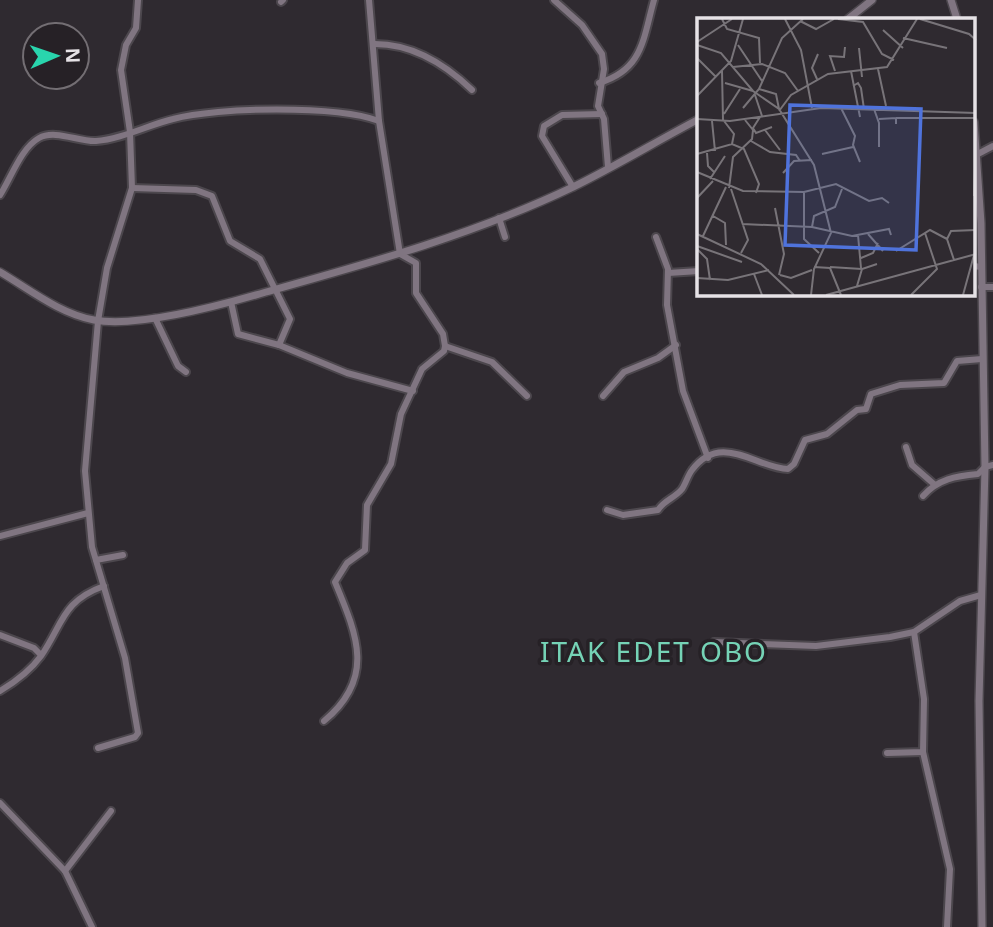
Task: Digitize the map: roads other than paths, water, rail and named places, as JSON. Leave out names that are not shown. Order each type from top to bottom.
[{"type":"street","points":[[98,748],[135,737],[138,733],[125,658],[112,605],[96,560],[88,513],[86,435],[99,333],[98,321],[107,268],[132,188],[130,132],[121,70],[126,45],[136,28],[138,0]]},
{"type":"street","points":[[369,0],[375,44],[379,121],[400,254]]},
{"type":"street","points":[[554,0],[599,45],[604,62],[599,83],[598,106],[602,114],[608,167]]},
{"type":"street","points":[[599,83],[619,77],[639,54],[654,0]]},
{"type":"street","points":[[849,18],[872,0]]},
{"type":"street","points":[[951,0],[957,18]]},
{"type":"street","points":[[375,44],[392,44],[441,63],[472,90]]},
{"type":"street","points":[[0,195],[23,155],[38,138],[50,135],[97,141],[198,113],[226,111],[298,111],[379,121]]},
{"type":"street","points":[[573,187],[542,136],[544,126],[562,115],[602,114]]},
{"type":"street","points":[[0,272],[65,310],[98,321],[156,318],[230,302],[400,254],[499,218],[573,187],[697,120]]},
{"type":"street","points":[[982,927],[981,595],[983,526],[989,466],[978,267],[976,155],[993,146]]},
{"type":"street","points":[[132,188],[196,190],[212,196],[230,241],[260,259],[277,289],[280,305],[290,319],[279,345]]},
{"type":"street","points":[[499,218],[505,237]]},
{"type":"street","points":[[656,237],[668,273],[666,295],[682,391],[708,458]]},
{"type":"street","points":[[324,721],[335,713],[357,678],[356,634],[335,582],[348,563],[365,550],[367,505],[391,464],[401,414],[424,366],[444,351],[446,346],[443,334],[416,293],[416,263],[400,254]]},
{"type":"street","points":[[668,273],[697,271]]},
{"type":"street","points":[[981,287],[993,287]]},
{"type":"street","points":[[230,302],[238,334],[279,345],[347,373],[413,391]]},
{"type":"street","points":[[156,318],[178,366],[186,372]]},
{"type":"street","points":[[603,396],[624,372],[657,358],[676,345]]},
{"type":"street","points":[[446,346],[492,362],[527,396]]},
{"type":"street","points":[[607,510],[623,515],[658,510],[663,502],[681,489],[693,468],[708,458],[730,452],[788,469],[794,464],[805,440],[827,434],[833,426],[844,423],[857,410],[866,409],[871,394],[894,386],[944,383],[957,361],[982,359]]},
{"type":"street","points":[[906,447],[912,465],[934,485]]},
{"type":"street","points":[[923,496],[934,485],[949,478],[978,474],[989,466]]},
{"type":"street","points":[[0,536],[88,513]]},
{"type":"street","points":[[983,526],[993,527]]},
{"type":"street","points":[[96,560],[123,555]]},
{"type":"street","points":[[0,691],[28,671],[41,655],[68,608],[85,593],[104,586]]},
{"type":"street","points":[[714,642],[816,646],[914,632],[960,601],[981,595]]},
{"type":"street","points":[[914,632],[924,699],[923,752],[950,869],[947,927]]},
{"type":"street","points":[[0,635],[34,648],[41,655]]},
{"type":"street","points":[[887,753],[923,752]]},
{"type":"street","points":[[0,803],[65,871],[92,927]]},
{"type":"street","points":[[65,871],[111,811]]},
{"type":"district","name":"ITAK EDET OBO","points":[[654,652]]}]
